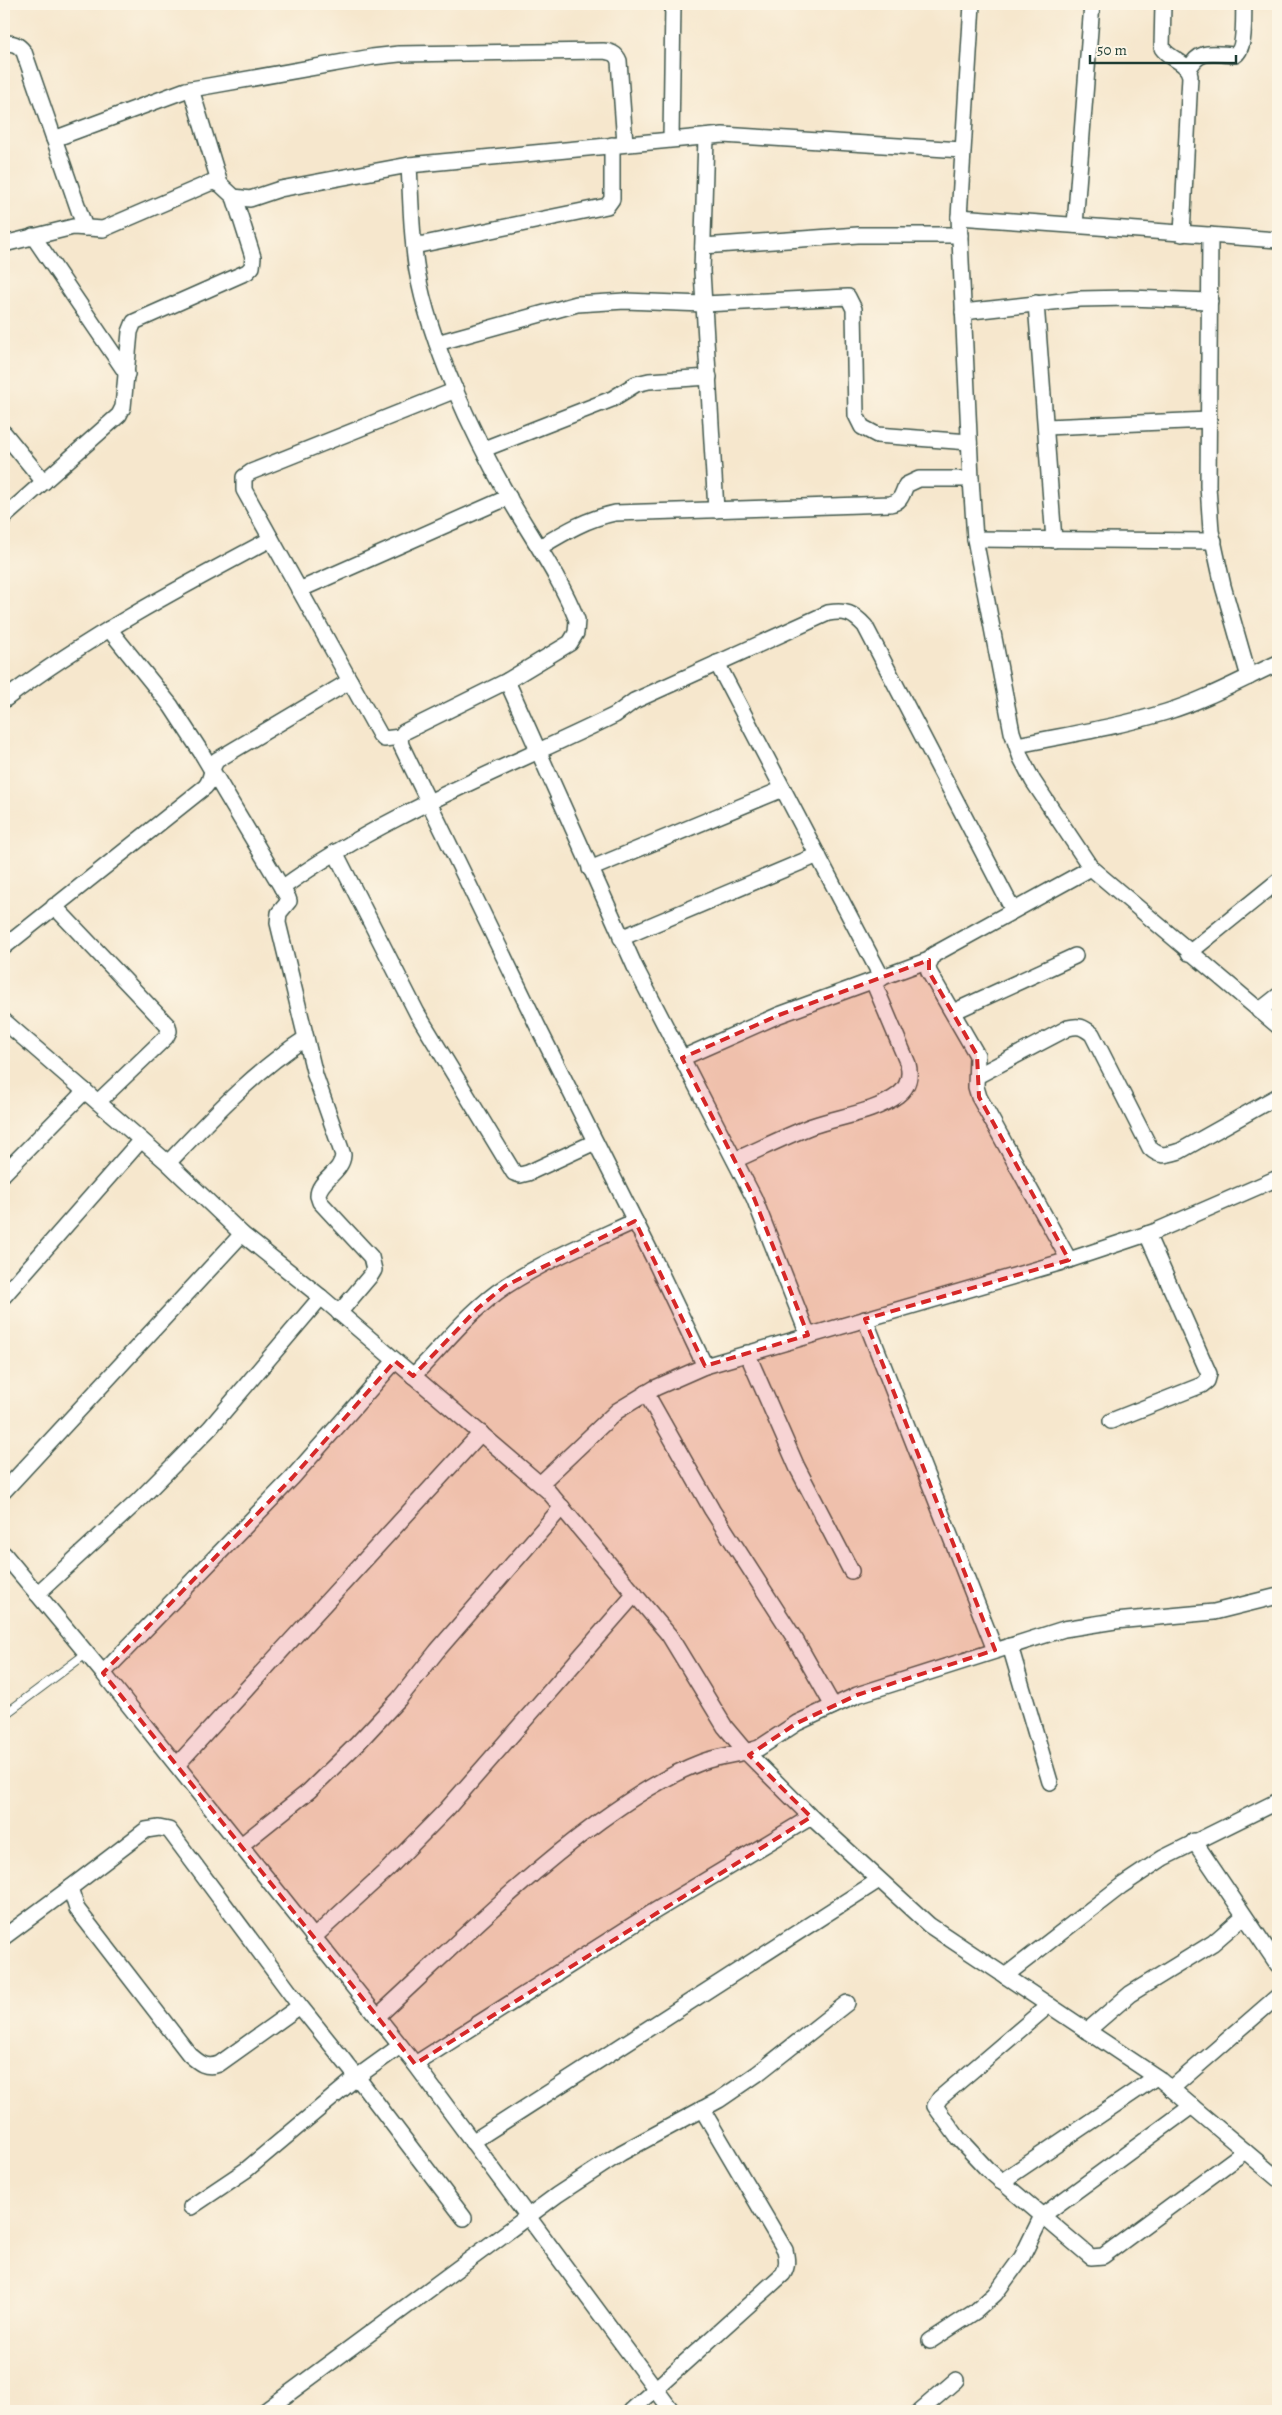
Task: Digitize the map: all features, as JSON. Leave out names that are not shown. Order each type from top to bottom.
[{"type":"street","points":[[671,139],[673,4]]},
{"type":"street","points":[[972,4],[959,217],[971,479],[975,539],[1017,745],[1033,780],[1091,868],[1189,953],[1278,1026]]},
{"type":"street","points":[[1075,225],[1092,4]]},
{"type":"street","points":[[1163,4],[1162,48],[1171,59],[1189,70]]},
{"type":"street","points":[[1182,234],[1189,70],[1196,58],[1202,54],[1235,55],[1239,53],[1242,46],[1244,4]]},
{"type":"street","points":[[4,45],[15,44],[20,46],[24,52],[85,228]]},
{"type":"street","points":[[54,140],[191,89],[399,54],[603,51],[611,52],[617,56],[619,61],[618,144],[612,198],[607,206],[414,246]]},
{"type":"street","points":[[191,89],[220,184]]},
{"type":"street","points":[[234,197],[250,199],[308,183],[409,165],[706,136],[723,135],[962,150]]},
{"type":"street","points":[[706,136],[703,246],[704,304],[716,510]]},
{"type":"street","points":[[409,165],[414,246],[422,296],[437,343],[456,390],[484,449],[509,497],[540,547],[574,610],[577,620],[576,633],[570,643],[507,681],[404,732],[400,737],[384,739],[244,490],[244,477],[250,472],[456,390]]},
{"type":"street","points":[[4,244],[66,228],[103,230],[212,182],[220,184],[234,197],[253,257],[252,268],[247,272],[134,322],[130,332],[123,407],[119,415],[4,517]]},
{"type":"street","points":[[959,217],[1278,240]]},
{"type":"street","points":[[703,246],[850,235],[960,235]]},
{"type":"street","points":[[1210,235],[1208,486],[1214,541],[1223,586],[1249,677]]},
{"type":"street","points":[[33,236],[126,374]]},
{"type":"street","points":[[437,343],[577,304],[625,301],[704,304],[848,296],[854,309],[856,415],[862,427],[877,435],[969,442]]},
{"type":"street","points":[[962,312],[1036,303],[1129,298],[1210,301]]},
{"type":"street","points":[[1036,303],[1054,540]]},
{"type":"street","points":[[484,449],[612,399],[636,384],[648,381],[709,377]]},
{"type":"street","points":[[1046,427],[1209,420]]},
{"type":"street","points":[[4,433],[44,482]]},
{"type":"street","points":[[540,547],[575,525],[593,518],[635,511],[890,504],[896,503],[901,498],[906,485],[919,478],[971,479]]},
{"type":"street","points":[[299,590],[509,497]]},
{"type":"street","points":[[4,700],[42,671],[108,629],[178,588],[271,539]]},
{"type":"street","points":[[975,539],[1214,541]]},
{"type":"street","points":[[282,888],[334,852],[429,802],[615,715],[634,701],[828,613],[842,610],[854,614],[865,626],[1014,910]]},
{"type":"street","points":[[108,629],[171,706],[212,771],[289,902],[279,913],[278,923],[315,1075],[343,1155],[342,1162],[321,1187],[318,1196],[320,1202],[370,1257],[373,1264],[371,1275],[339,1313]]},
{"type":"street","points":[[718,663],[818,855],[877,979],[910,1074],[906,1087],[899,1094],[866,1110],[812,1126],[735,1160]]},
{"type":"street","points":[[1017,745],[1113,726],[1167,712],[1278,663]]},
{"type":"street","points":[[4,947],[205,787],[209,782],[217,760],[350,681]]},
{"type":"street","points":[[507,681],[622,938],[754,1198],[808,1335]]},
{"type":"street","points":[[400,737],[401,745],[705,1366]]},
{"type":"street","points":[[590,869],[783,789]]},
{"type":"street","points":[[334,852],[417,1013],[514,1173],[520,1175],[528,1173],[595,1142]]},
{"type":"street","points":[[622,938],[818,855]]},
{"type":"street","points":[[1069,1260],[979,1097],[976,1086],[977,1055],[929,972],[930,960],[933,955],[1091,868]]},
{"type":"street","points":[[1189,953],[1278,880]]},
{"type":"street","points":[[54,906],[168,1026],[169,1031],[166,1037],[98,1102]]},
{"type":"street","points":[[953,1012],[1076,956]]},
{"type":"street","points":[[682,1058],[780,1015],[930,960]]},
{"type":"street","points":[[1259,1011],[1278,996]]},
{"type":"street","points":[[4,1021],[168,1164],[242,1234],[320,1297],[540,1484],[562,1507],[669,1635],[725,1727],[746,1752],[811,1817],[879,1880],[929,1925],[1156,2077],[1245,2151],[1274,2170]]},
{"type":"street","points":[[977,1076],[1068,1028],[1076,1026],[1084,1028],[1092,1034],[1150,1148],[1157,1154],[1166,1156],[1180,1151],[1278,1096]]},
{"type":"street","points":[[168,1164],[252,1078],[284,1052],[306,1038]]},
{"type":"street","points":[[4,1173],[85,1091]]},
{"type":"street","points":[[4,1296],[141,1140]]},
{"type":"street","points":[[540,1484],[617,1411],[646,1393],[705,1366],[808,1335],[1019,1277],[1147,1234],[1278,1178]]},
{"type":"street","points":[[413,1376],[478,1308],[505,1286],[635,1221]]},
{"type":"street","points":[[4,1491],[242,1234]]},
{"type":"street","points":[[1111,1421],[1202,1385],[1207,1381],[1209,1374],[1147,1234]]},
{"type":"street","points":[[37,1594],[138,1501],[210,1428],[320,1297]]},
{"type":"street","points":[[865,1319],[1002,1648],[1050,1782]]},
{"type":"street","points":[[747,1354],[797,1468],[851,1571]]},
{"type":"street","points":[[103,1673],[292,1478],[395,1361]]},
{"type":"street","points":[[646,1393],[712,1510],[795,1639],[833,1706]]},
{"type":"street","points":[[177,1765],[481,1434]]},
{"type":"street","points":[[240,1846],[309,1791],[357,1744],[399,1699],[437,1651],[562,1507]]},
{"type":"street","points":[[4,1554],[87,1653],[400,2046],[672,2411]]},
{"type":"street","points":[[313,1938],[389,1868],[447,1809],[635,1594]]},
{"type":"street","points":[[377,2017],[516,1888],[563,1848],[646,1789],[676,1773],[703,1761],[759,1748],[796,1724],[833,1706],[893,1682],[1064,1629],[1115,1621],[1214,1612],[1278,1596]]},
{"type":"street","points":[[1005,1976],[1121,1886],[1163,1858],[1278,1801]]},
{"type":"street","points":[[414,2064],[650,1914],[811,1817]]},
{"type":"street","points":[[4,1937],[146,1830],[159,1828],[169,1830],[300,2006],[357,2077],[464,2218]]},
{"type":"street","points":[[1194,1842],[1278,1966]]},
{"type":"street","points":[[472,2142],[879,1880]]},
{"type":"street","points":[[70,1888],[77,1909],[189,2054],[204,2066],[211,2067],[219,2064],[300,2006]]},
{"type":"street","points":[[1087,2031],[1130,1994],[1213,1943],[1244,1916]]},
{"type":"street","points":[[1171,2089],[1278,1996]]},
{"type":"street","points":[[265,2411],[587,2174],[702,2109],[757,2074],[847,2003]]},
{"type":"street","points":[[1049,2005],[940,2098],[935,2106],[970,2153],[1085,2252],[1092,2257],[1098,2257],[1245,2151]]},
{"type":"street","points":[[191,2207],[246,2170],[357,2077],[400,2046]]},
{"type":"street","points":[[1002,2182],[1156,2077]]},
{"type":"street","points":[[930,2341],[976,2311],[994,2294],[1022,2257],[1042,2216],[1192,2106]]},
{"type":"street","points":[[630,2411],[656,2390],[783,2274],[786,2268],[785,2250],[702,2109]]},
{"type":"street","points":[[920,2411],[956,2380]]},
{"type":"lane","points":[[4,1714],[87,1653]]},
{"type":"highlighted area","points":[[929,960],[929,972],[977,1055],[979,1097],[1069,1260],[865,1319],[995,1650],[857,1695],[797,1723],[749,1755],[811,1817],[415,2064],[103,1673],[292,1478],[395,1361],[413,1376],[478,1308],[505,1286],[635,1221],[705,1366],[808,1335],[754,1198],[682,1058],[779,1015]]}]
